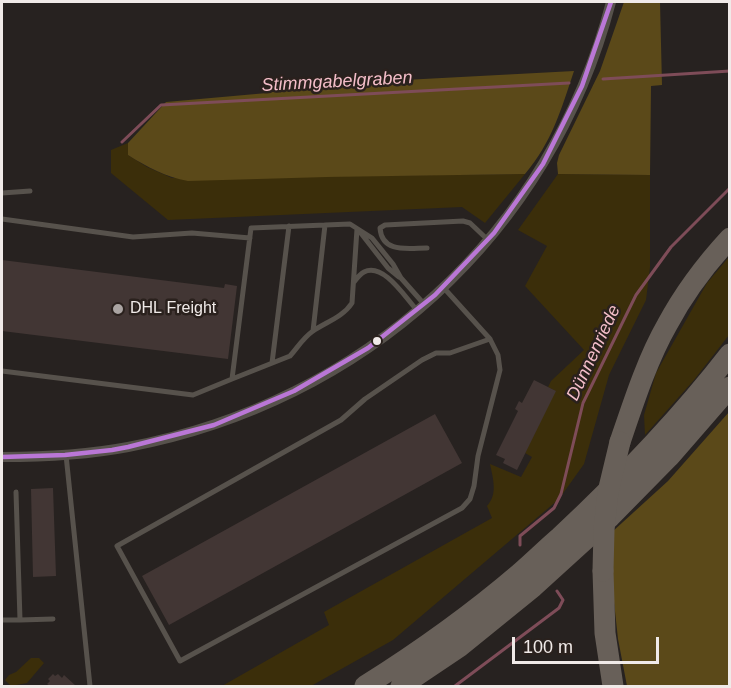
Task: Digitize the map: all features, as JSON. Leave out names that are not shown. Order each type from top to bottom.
[{"type":"highway","points":[[613,687],[605,633],[604,530],[608,492],[620,442],[633,402],[666,326],[689,288],[729,238]]},
{"type":"highway","points":[[365,687],[445,632],[546,550],[654,444],[729,354]]},
{"type":"highway","points":[[401,687],[459,647],[533,587],[610,517],[669,457],[729,387]]},
{"type":"street","points":[[2,457],[66,455],[126,447],[162,440],[207,427],[260,407],[312,382],[367,349],[443,287],[488,240],[520,201],[567,120],[593,59],[611,2]]},
{"type":"lane","points":[[2,193],[30,191]]},
{"type":"lane","points":[[2,219],[133,237],[192,233],[250,238]]},
{"type":"lane","points":[[427,248],[390,246],[382,236],[380,228],[385,225],[463,221],[470,224],[488,240]]},
{"type":"lane","points":[[232,379],[251,228],[350,224],[357,229],[388,268],[401,278],[420,307]]},
{"type":"lane","points":[[313,331],[325,225]]},
{"type":"lane","points":[[272,363],[289,226]]},
{"type":"lane","points":[[2,371],[193,395],[290,356],[302,340],[313,331],[347,310],[352,303],[357,229]]},
{"type":"lane","points":[[353,283],[362,272],[380,271],[420,307]]},
{"type":"lane","points":[[443,287],[490,339],[498,355],[500,370],[470,499],[462,508],[180,661],[117,546],[341,420],[365,399],[422,360],[436,353],[450,353],[490,339]]},
{"type":"lane","points":[[66,455],[90,687]]},
{"type":"lane","points":[[16,492],[20,620]]},
{"type":"lane","points":[[2,620],[53,619]]},
{"type":"shaded area","points":[[624,2],[660,2],[662,85],[651,86],[650,175],[558,174],[559,155],[600,71]]},
{"type":"shaded area","points":[[574,71],[549,138],[525,174],[188,181],[157,171],[128,155],[128,143],[166,102],[267,93],[310,85]]},
{"type":"shaded area","points":[[128,143],[128,155],[147,167],[172,178],[525,174],[485,223],[462,207],[168,220],[111,173],[111,150]]},
{"type":"shaded area","points":[[558,174],[650,175],[650,267],[646,300],[609,375],[584,464],[559,499],[393,640],[311,686],[222,686],[329,625],[324,612],[492,518],[487,506],[494,491],[490,464],[521,477],[532,457],[525,453],[555,391],[548,387],[551,381],[584,350],[525,286],[547,246],[518,230]]},
{"type":"shaded area","points":[[729,257],[729,335],[694,380],[645,435],[644,415],[656,373],[707,283]]},
{"type":"shaded area","points":[[729,412],[729,686],[627,686],[618,639],[610,565],[612,532],[668,481]]},
{"type":"shaded area","points":[[31,658],[39,658],[44,663],[27,683],[11,686],[5,680]]},
{"type":"building","name":"DHL Freight","points":[[2,260],[224,288],[225,284],[237,286],[228,359],[2,331]]},
{"type":"building","points":[[534,380],[556,391],[517,470],[503,463],[505,459],[496,455],[518,411],[515,409],[519,401],[522,403]]},
{"type":"building","points":[[435,414],[462,463],[169,625],[142,576]]},
{"type":"building","points":[[53,488],[56,576],[33,577],[31,489]]},
{"type":"building","points":[[53,674],[55,676],[58,674],[62,678],[64,675],[76,686],[50,686],[47,684],[50,681],[48,679]]},
{"type":"waterway","name":"Stimmgabelgraben","points":[[603,79],[730,71]]},
{"type":"waterway","name":"Stimmgabelgraben","points":[[122,142],[161,105],[569,83]]},
{"type":"waterway","name":"Dünnenriede","points":[[520,545],[520,536],[554,508],[561,494],[583,403],[636,295],[671,247],[730,188]]},
{"type":"waterway","name":"Dünnenriede","points":[[455,686],[559,608],[563,600],[557,591]]},
{"type":"transit line","points":[[2,457],[65,455],[112,450],[214,425],[294,391],[368,348],[435,295],[494,233],[543,164],[582,86],[611,2]]},
{"type":"place","name":"DHL Freight","points":[[118,309]]}]
